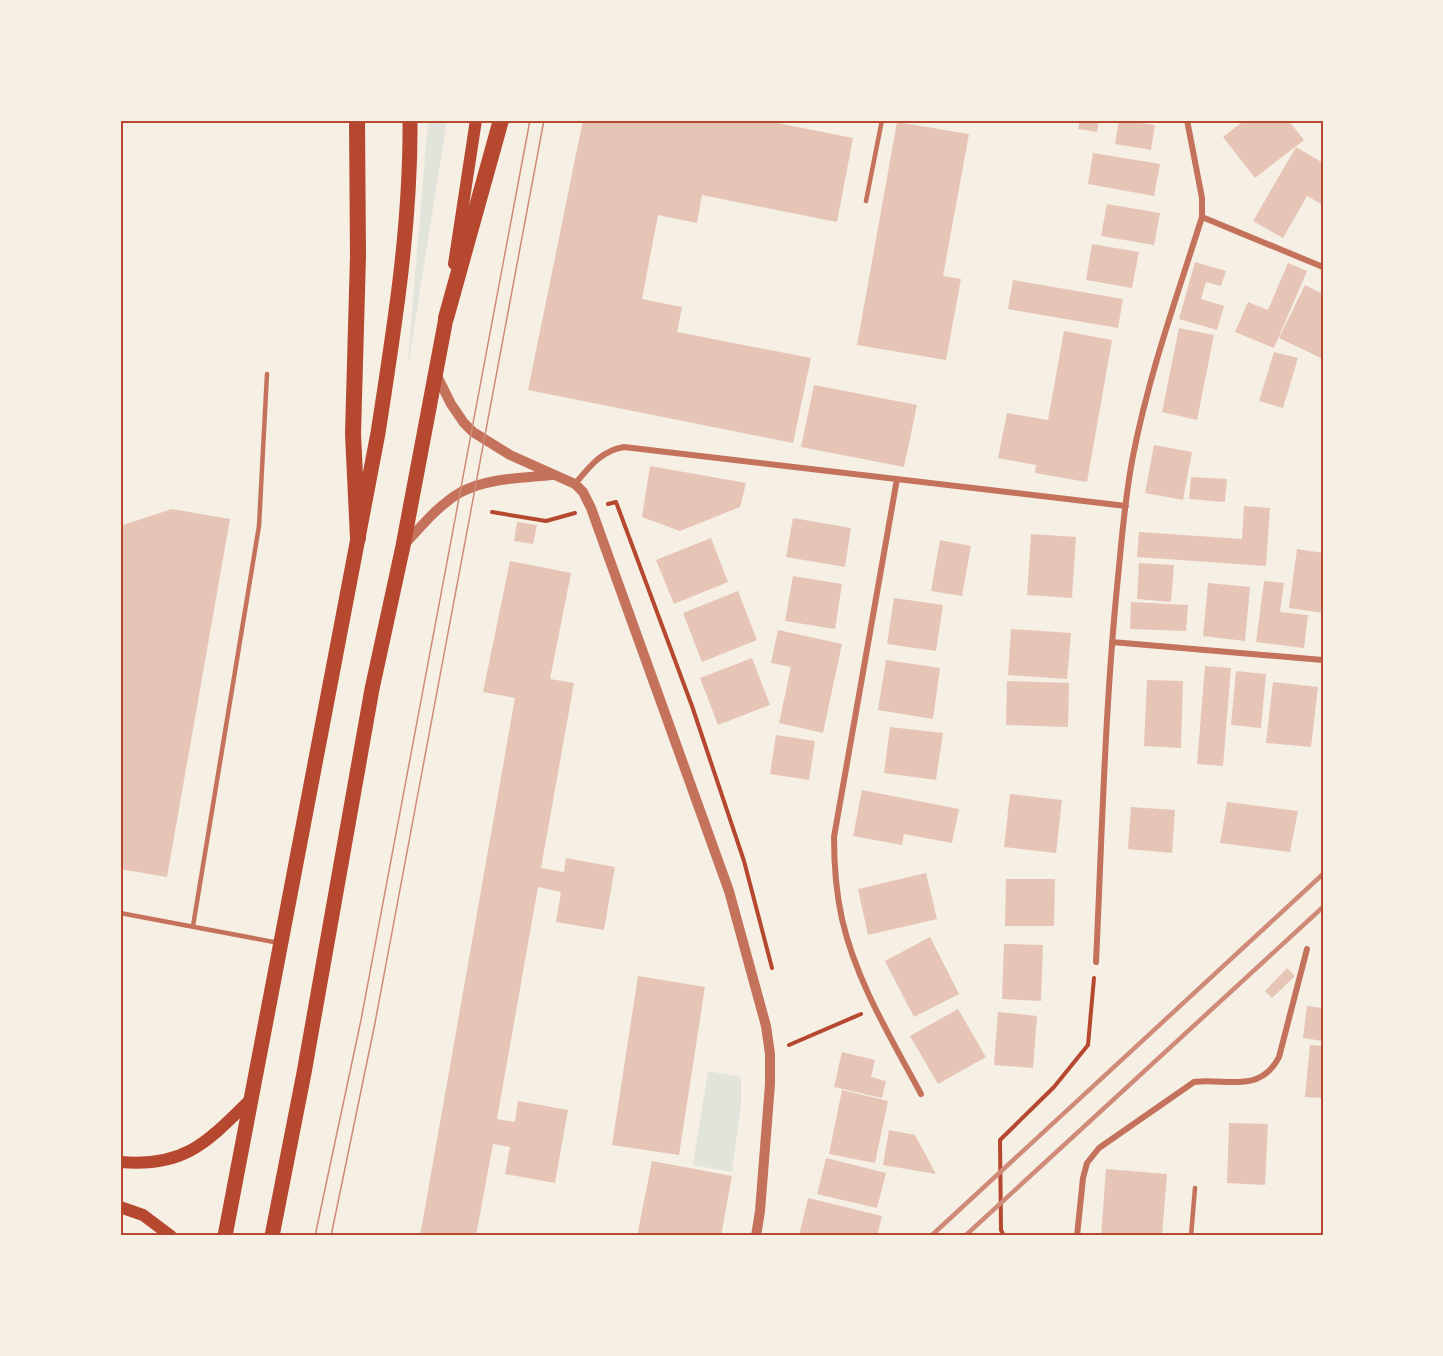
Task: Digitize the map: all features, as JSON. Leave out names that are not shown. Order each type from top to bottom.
[{"type":"highway","points":[[357,120],[358,256],[353,434],[358,538]]},
{"type":"highway","points":[[446,318],[501,120]]},
{"type":"main road","points":[[225,1236],[378,433],[394,329],[404,230],[410,120]]},
{"type":"main road","points":[[272,1236],[304,1074],[372,689],[403,546],[446,318],[476,120]]},
{"type":"main road","points":[[120,1162],[160,1162],[188,1154],[207,1142],[252,1097]]},
{"type":"main road","points":[[120,1207],[143,1215],[171,1236]]},
{"type":"street","points":[[1096,962],[1112,642],[1126,506],[1133,458],[1156,362],[1202,217],[1202,198],[1187,120]]},
{"type":"street","points":[[1202,217],[1323,267]]},
{"type":"street","points":[[435,374],[459,417],[473,432],[510,455],[575,484],[583,492],[591,508],[729,891],[766,1026],[770,1054],[770,1084],[756,1236]]},
{"type":"street","points":[[575,484],[597,458],[612,449],[624,447],[1126,506]]},
{"type":"street","points":[[403,546],[447,501],[461,492],[476,486],[506,480],[552,475]]},
{"type":"street","points":[[897,479],[834,837],[834,866],[838,901],[850,948],[875,1007],[921,1094]]},
{"type":"street","points":[[1112,642],[1323,660]]},
{"type":"street","points":[[1077,1236],[1083,1178],[1087,1163],[1099,1148],[1194,1082],[1208,1080],[1239,1083],[1267,1075],[1274,1067],[1280,1057],[1307,949]]},
{"type":"lane","points":[[866,201],[882,120]]},
{"type":"lane","points":[[193,926],[260,526],[267,374]]},
{"type":"lane","points":[[120,914],[282,944]]},
{"type":"lane","points":[[1191,1236],[1195,1188]]},
{"type":"path","points":[[1004,1236],[1001,1230],[1000,1140],[1054,1087],[1088,1045],[1096,962]]},
{"type":"path","points":[[789,1045],[852,1018]]},
{"type":"shaded area","points":[[428,120],[447,120],[407,372]]},
{"type":"shaded area","points":[[708,1071],[741,1077],[741,1104],[732,1172],[693,1165]]},
{"type":"building","points":[[583,120],[763,120],[853,138],[837,222],[702,195],[697,223],[658,215],[642,299],[682,307],[677,332],[811,358],[793,443],[528,390]]},
{"type":"building","points":[[1080,120],[1099,120],[1097,132],[1078,129]]},
{"type":"building","points":[[1119,120],[1155,125],[1151,150],[1115,144]]},
{"type":"building","points":[[1245,120],[1288,120],[1304,140],[1255,178],[1223,137]]},
{"type":"building","points":[[897,122],[969,134],[943,276],[961,279],[946,360],[857,345]]},
{"type":"building","points":[[1296,147],[1323,163],[1323,205],[1307,196],[1283,238],[1253,221]]},
{"type":"building","points":[[1093,153],[1160,164],[1154,196],[1088,184]]},
{"type":"building","points":[[1107,204],[1160,213],[1154,245],[1101,236]]},
{"type":"building","points":[[1092,244],[1139,252],[1132,288],[1086,280]]},
{"type":"building","points":[[1195,262],[1226,271],[1221,286],[1206,282],[1201,299],[1224,306],[1217,330],[1179,319]]},
{"type":"building","points":[[1288,263],[1307,271],[1274,348],[1235,332],[1248,302],[1268,310]]},
{"type":"building","points":[[1013,280],[1123,299],[1118,328],[1008,309]]},
{"type":"building","points":[[1305,285],[1323,294],[1323,359],[1279,338]]},
{"type":"building","points":[[1179,328],[1214,335],[1197,420],[1162,412]]},
{"type":"building","points":[[1064,331],[1112,340],[1087,482],[1035,473],[1036,465],[998,458],[1007,413],[1048,420]]},
{"type":"building","points":[[1274,352],[1298,358],[1283,408],[1259,401]]},
{"type":"building","points":[[814,385],[917,405],[904,467],[801,447]]},
{"type":"building","points":[[1154,445],[1192,452],[1183,500],[1145,493]]},
{"type":"building","points":[[650,466],[746,483],[740,507],[680,531],[642,517]]},
{"type":"building","points":[[1191,477],[1227,479],[1225,502],[1189,499]]},
{"type":"building","points":[[1244,506],[1270,508],[1266,566],[1137,557],[1139,532],[1242,539]]},
{"type":"building","points":[[172,509],[230,519],[167,877],[120,869],[120,526]]},
{"type":"building","points":[[793,518],[851,528],[845,567],[786,557]]},
{"type":"building","points":[[517,522],[537,525],[533,544],[514,541]]},
{"type":"building","points":[[1031,534],[1076,537],[1072,598],[1027,595]]},
{"type":"building","points":[[711,538],[728,582],[674,604],[656,560]]},
{"type":"building","points":[[940,540],[971,546],[962,596],[931,591]]},
{"type":"building","points":[[1297,549],[1323,553],[1323,613],[1289,608]]},
{"type":"building","points":[[510,561],[571,573],[550,679],[574,683],[541,868],[564,872],[566,858],[615,867],[604,930],[556,922],[561,892],[538,887],[497,1119],[515,1122],[518,1101],[568,1110],[555,1183],[505,1174],[510,1147],[493,1144],[476,1236],[420,1236],[515,698],[483,692]]},
{"type":"building","points":[[1139,563],[1174,565],[1171,602],[1137,599]]},
{"type":"building","points":[[793,576],[842,584],[835,629],[785,621]]},
{"type":"building","points":[[1264,581],[1284,583],[1280,612],[1308,615],[1304,648],[1256,642]]},
{"type":"building","points":[[1208,583],[1250,587],[1245,641],[1203,636]]},
{"type":"building","points":[[738,591],[757,640],[702,662],[683,613]]},
{"type":"building","points":[[894,598],[943,605],[936,651],[887,644]]},
{"type":"building","points":[[1131,602],[1188,605],[1186,631],[1130,629]]},
{"type":"building","points":[[1011,629],[1071,633],[1067,679],[1008,675]]},
{"type":"building","points":[[778,630],[842,644],[823,733],[779,723],[791,667],[771,663]]},
{"type":"building","points":[[752,658],[770,705],[718,725],[700,678]]},
{"type":"building","points":[[886,660],[940,668],[933,719],[878,710]]},
{"type":"building","points":[[1205,666],[1231,668],[1223,766],[1197,764]]},
{"type":"building","points":[[1236,671],[1266,674],[1261,728],[1231,725]]},
{"type":"building","points":[[1147,680],[1183,681],[1181,748],[1144,746]]},
{"type":"building","points":[[1007,681],[1069,683],[1068,727],[1006,725]]},
{"type":"building","points":[[1273,682],[1318,687],[1311,747],[1266,743]]},
{"type":"building","points":[[890,727],[943,733],[936,780],[884,773]]},
{"type":"building","points":[[776,735],[815,741],[809,780],[770,774]]},
{"type":"building","points":[[862,790],[959,809],[952,843],[904,834],[902,845],[853,836]]},
{"type":"building","points":[[1010,794],[1062,800],[1056,853],[1004,847]]},
{"type":"building","points":[[1227,802],[1298,811],[1290,852],[1220,843]]},
{"type":"building","points":[[1131,807],[1175,810],[1172,853],[1128,849]]},
{"type":"building","points":[[926,873],[937,919],[868,935],[858,889]]},
{"type":"building","points":[[1006,879],[1055,879],[1054,926],[1005,926]]},
{"type":"building","points":[[930,937],[959,994],[914,1017],[885,961]]},
{"type":"building","points":[[1004,944],[1043,945],[1041,1001],[1002,999]]},
{"type":"building","points":[[1287,968],[1295,976],[1272,998],[1265,991]]},
{"type":"building","points":[[638,976],[705,987],[679,1155],[612,1145]]},
{"type":"building","points":[[1307,1006],[1323,1008],[1323,1041],[1303,1038]]},
{"type":"building","points":[[958,1009],[986,1057],[938,1084],[910,1036]]},
{"type":"building","points":[[998,1012],[1037,1016],[1033,1068],[994,1065]]},
{"type":"building","points":[[1310,1045],[1323,1046],[1323,1098],[1305,1097]]},
{"type":"building","points":[[842,1052],[875,1060],[871,1077],[886,1081],[882,1098],[834,1087]]},
{"type":"building","points":[[842,1090],[888,1101],[875,1163],[829,1154]]},
{"type":"building","points":[[1229,1123],[1268,1124],[1265,1185],[1227,1183]]},
{"type":"building","points":[[889,1130],[915,1135],[936,1174],[883,1165]]},
{"type":"building","points":[[826,1158],[886,1173],[877,1208],[817,1194]]},
{"type":"building","points":[[652,1161],[732,1176],[721,1236],[637,1236]]},
{"type":"building","points":[[1106,1169],[1167,1174],[1162,1236],[1101,1236]]},
{"type":"building","points":[[808,1198],[882,1216],[877,1236],[799,1236]]},
{"type":"tram line","points":[[315,1236],[361,1020],[530,120]]},
{"type":"tram line","points":[[331,1236],[375,1023],[544,120]]},
{"type":"railway","points":[[931,1236],[1323,874]]},
{"type":"railway","points":[[965,1236],[1323,907]]}]
